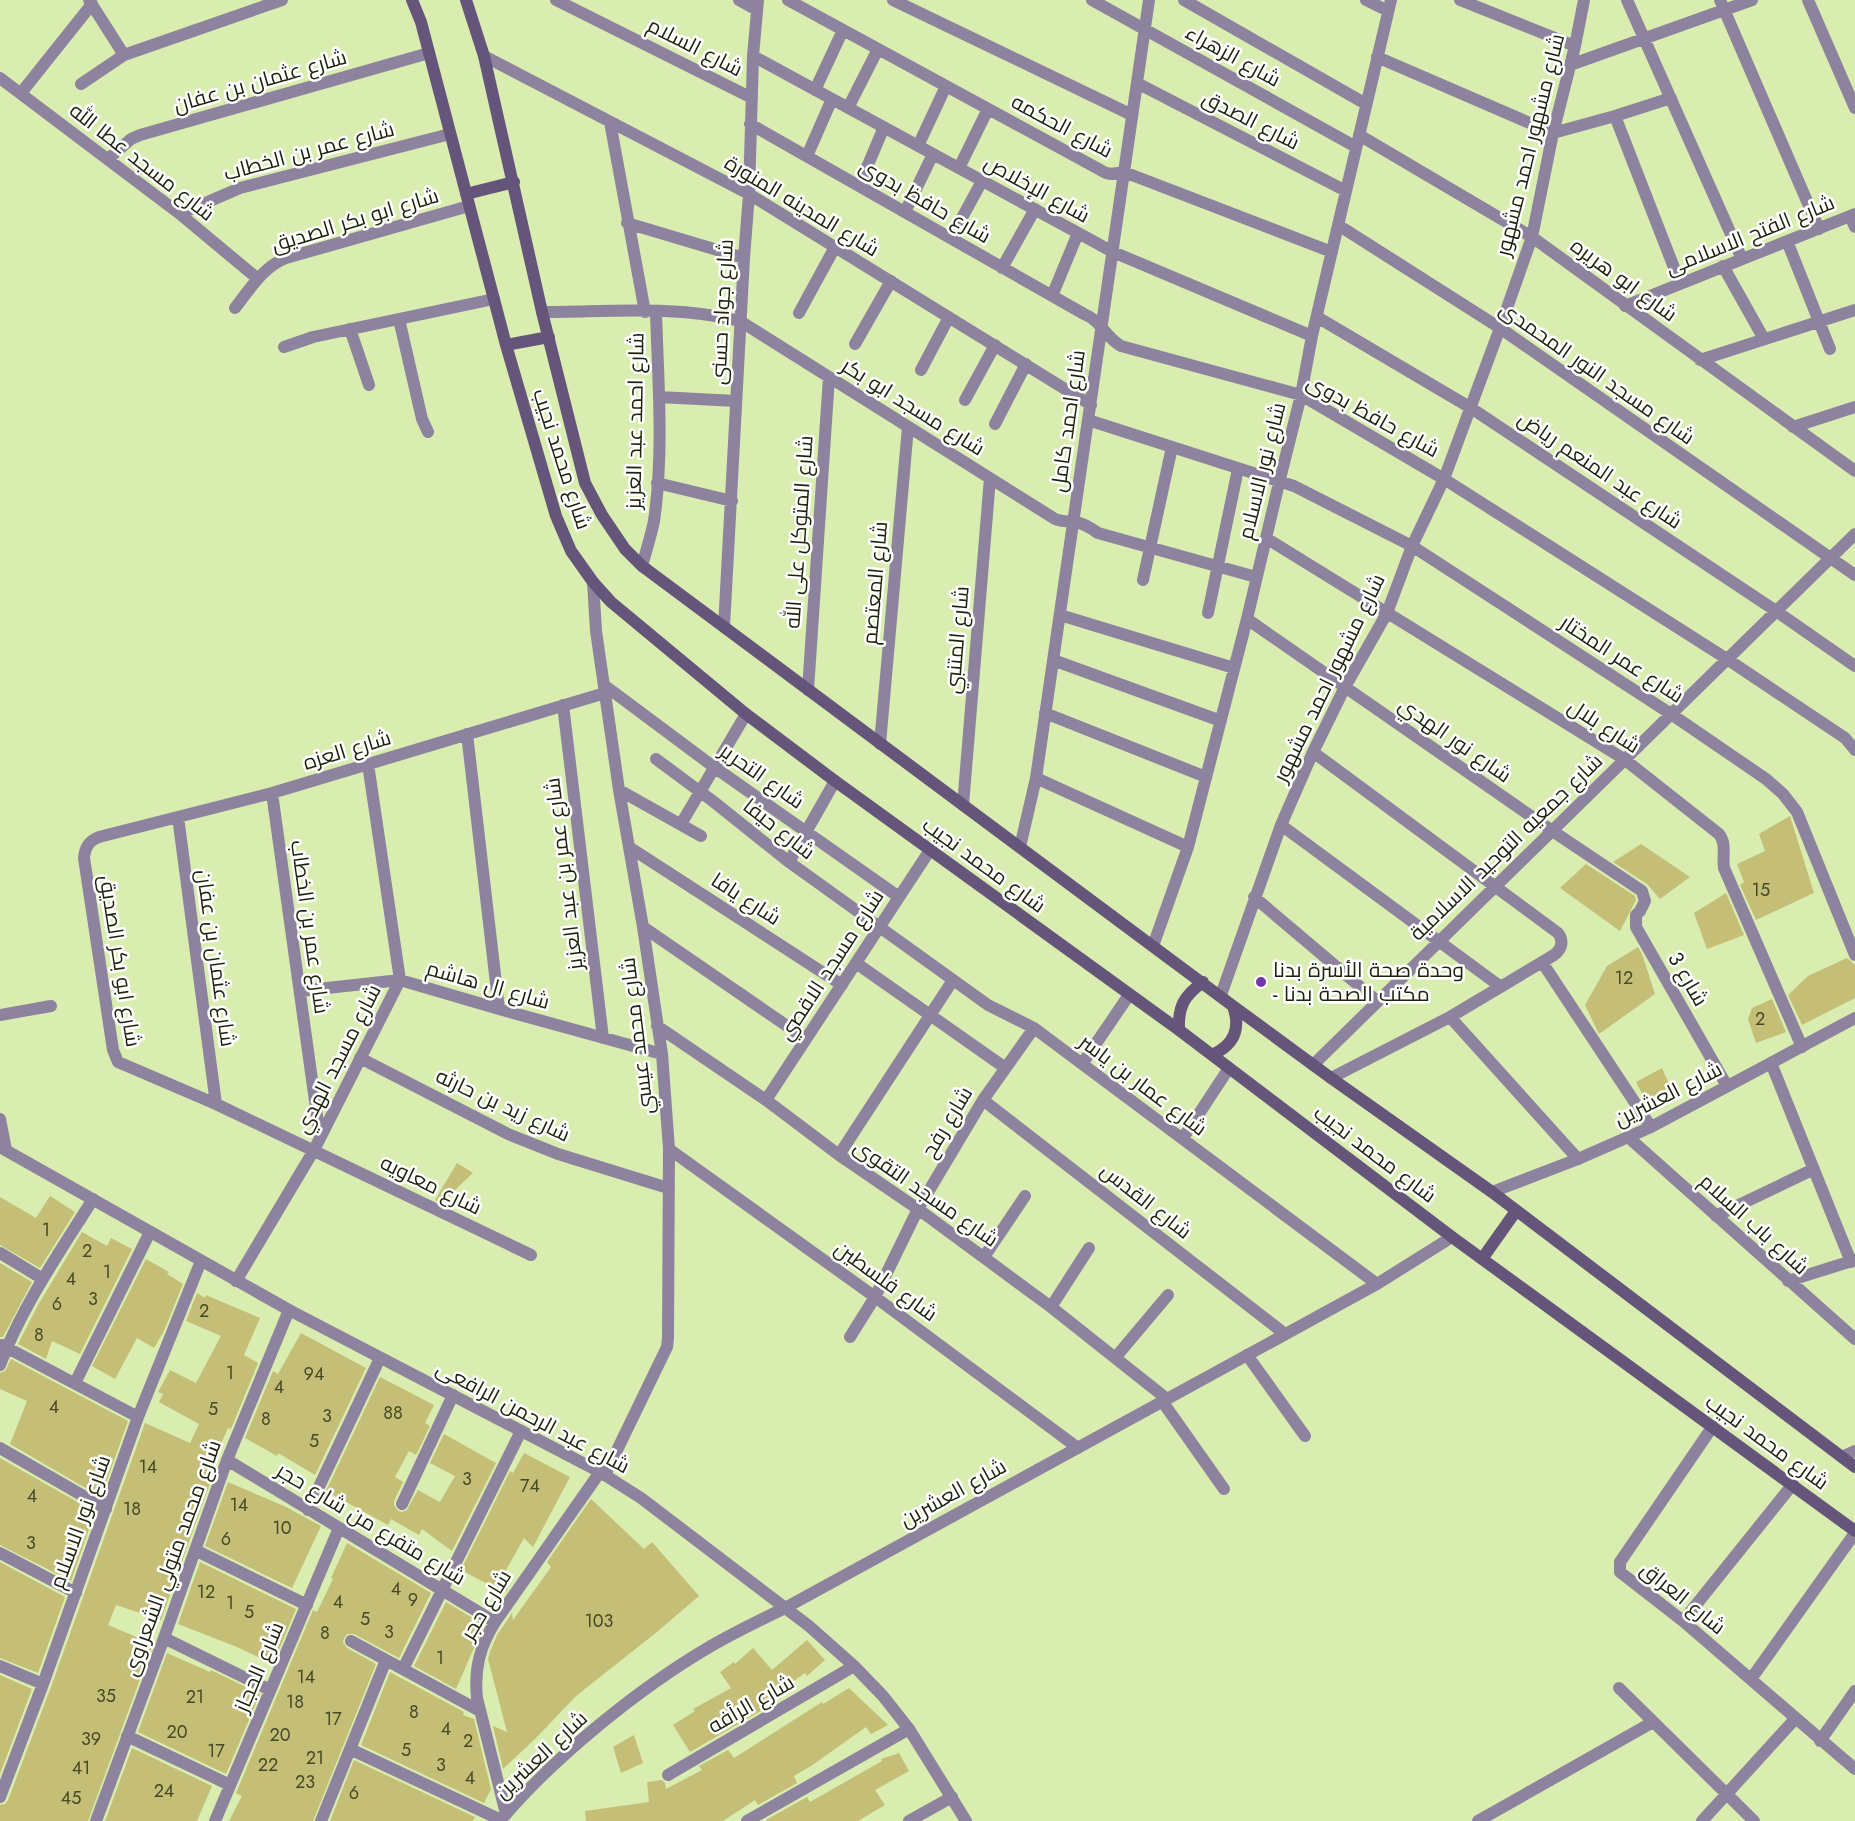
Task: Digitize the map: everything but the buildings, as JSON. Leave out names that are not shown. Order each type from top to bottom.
[{"type":"main road","name":"شارع محمد نجيب","points":[[412,0],[421,22],[506,345],[556,516],[571,551],[592,582],[610,602],[746,714],[836,782],[1179,1030],[1452,1237],[1793,1484],[1855,1532]]},
{"type":"main road","name":"شارع محمد نجيب","points":[[466,0],[484,56],[542,312],[585,483],[602,515],[625,549],[642,566],[880,744],[1313,1065],[1492,1192],[1855,1467]]},
{"type":"main road","points":[[468,200],[514,182]]},
{"type":"main road","points":[[506,345],[549,337]]},
{"type":"main road","points":[[1179,1030],[1179,1016],[1183,1002],[1191,991],[1203,982]]},
{"type":"main road","points":[[1212,1055],[1229,1044],[1234,1035],[1237,1026],[1233,1006]]},
{"type":"main road","points":[[1482,1259],[1516,1211]]},
{"type":"street","points":[[81,84],[124,55],[282,0]]},
{"type":"street","name":"شارع السلام","points":[[556,0],[752,98]]},
{"type":"street","points":[[739,0],[758,5]]},
{"type":"street","name":"شارع الحكمه","points":[[788,0],[1106,173],[1124,172],[1332,252]]},
{"type":"street","points":[[893,0],[1132,115]]},
{"type":"street","name":"شارع الزهراء","points":[[1092,0],[1358,141]]},
{"type":"street","name":"شارع احمد كامل","points":[[1020,847],[1036,778],[1149,0]]},
{"type":"street","points":[[1184,0],[1366,104]]},
{"type":"street","points":[[1366,0],[1389,5]]},
{"type":"street","points":[[1460,0],[1490,6],[1575,46]]},
{"type":"street","name":"شارع مشهور احمد مشهور","points":[[1221,995],[1281,825],[1345,687],[1387,613],[1412,546],[1444,479],[1471,408],[1532,237],[1584,0]]},
{"type":"street","points":[[1627,0],[1742,259]]},
{"type":"street","points":[[1570,65],[1644,38],[1722,5],[1752,0]]},
{"type":"street","points":[[1808,0],[1855,108]]},
{"type":"street","points":[[21,93],[91,2],[124,55]]},
{"type":"street","name":"شارع جواد حسنى","points":[[724,627],[749,194],[753,56],[758,5]]},
{"type":"street","name":"شارع نور الاسلام","points":[[1153,946],[1188,847],[1247,619],[1301,395],[1312,336],[1389,5]]},
{"type":"street","points":[[1722,5],[1819,229]]},
{"type":"street","points":[[815,90],[843,30]]},
{"type":"street","points":[[848,108],[878,49]]},
{"type":"street","name":"شارع عثمان بن عفان","points":[[108,159],[131,139],[140,135],[429,53]]},
{"type":"street","name":"شارع المدينه المنورة","points":[[484,56],[749,194],[1091,405]]},
{"type":"street","name":"شارع الإخلاص","points":[[753,56],[1113,252],[1312,336]]},
{"type":"street","points":[[1377,57],[1553,134],[1671,98]]},
{"type":"street","name":"شارع مسجد عطا الله","points":[[0,78],[180,214],[258,279]]},
{"type":"street","name":"شارع الصدق","points":[[1137,83],[1346,191]]},
{"type":"street","points":[[918,146],[946,86]]},
{"type":"street","points":[[807,156],[832,99]]},
{"type":"street","points":[[959,168],[988,109]]},
{"type":"street","points":[[1615,116],[1680,283]]},
{"type":"street","name":"شارع احمد عبد العزيز","points":[[610,122],[627,223],[650,312],[659,397],[660,425],[653,523],[642,566]]},
{"type":"street","name":"شارع حافظ بدوى","points":[[750,124],[1090,316],[1102,326],[1113,341],[1121,346],[1301,395],[1444,479],[1727,658],[1845,738],[1855,750]]},
{"type":"street","points":[[859,186],[884,127]]},
{"type":"street","name":"شارع عمر بن الخطاب","points":[[180,214],[240,188],[450,134]]},
{"type":"street","name":"شارع ابو هريره","points":[[1358,141],[1532,237],[1855,471]]},
{"type":"street","points":[[905,212],[933,154]]},
{"type":"street","points":[[951,238],[982,181]]},
{"type":"street","name":"شارع ابو بكر الصديق","points":[[235,308],[274,262],[468,200]]},
{"type":"street","points":[[1002,268],[1035,210]]},
{"type":"street","name":"شارع الفتح الاسلامى","points":[[1625,306],[1787,241],[1854,219]]},
{"type":"street","points":[[627,223],[744,258]]},
{"type":"street","name":"شارع مسجد النور المحمدى","points":[[1338,225],[1500,328],[1855,576]]},
{"type":"street","points":[[1052,296],[1078,233]]},
{"type":"street","points":[[1787,241],[1830,349]]},
{"type":"street","points":[[799,313],[835,247]]},
{"type":"street","points":[[1723,267],[1764,339]]},
{"type":"street","points":[[855,344],[891,281]]},
{"type":"street","points":[[284,347],[300,340],[494,299]]},
{"type":"street","points":[[1700,360],[1855,310]]},
{"type":"street","name":"شارع مسجد ابو بكر","points":[[542,312],[682,311],[712,314],[740,321],[1054,519],[1084,525],[1098,532],[1150,548],[1256,577]]},
{"type":"street","points":[[921,370],[949,317]]},
{"type":"street","name":"شارع عبد المنعم رياض","points":[[1317,317],[1471,408],[1855,666]]},
{"type":"street","points":[[399,319],[422,419],[428,432]]},
{"type":"street","points":[[350,329],[369,385]]},
{"type":"street","points":[[965,400],[995,345]]},
{"type":"street","points":[[995,424],[1026,364]]},
{"type":"street","name":"شارع المتوكل على الله","points":[[808,690],[829,377]]},
{"type":"street","points":[[659,397],[736,401]]},
{"type":"street","points":[[1793,427],[1855,407]]},
{"type":"street","name":"شارع عمر المختار","points":[[1089,420],[1294,486],[1412,546],[1671,714],[1766,779],[1783,794],[1797,812],[1855,956]]},
{"type":"street","name":"شارع المعتصم","points":[[880,744],[908,427]]},
{"type":"street","points":[[1143,580],[1172,447]]},
{"type":"street","points":[[1208,613],[1238,469]]},
{"type":"street","name":"شارع المتنبي","points":[[963,805],[990,478]]},
{"type":"street","points":[[657,483],[732,501]]},
{"type":"street","name":"شارع جمعيه التوحيد الاسلامية","points":[[1313,1065],[1438,940],[1855,534]]},
{"type":"street","name":"شارع بلال","points":[[1266,538],[1624,759],[1722,837],[1724,868],[1802,1047]]},
{"type":"street","name":"شارع محمد عيسي","points":[[592,582],[604,689],[662,1054],[669,1149],[668,1338],[666,1347],[603,1474]]},
{"type":"street","points":[[1060,615],[1234,668]]},
{"type":"street","name":"شارع نور الهدي","points":[[1247,619],[1642,891]]},
{"type":"street","points":[[1053,660],[1221,721]]},
{"type":"street","name":"شارع العزه","points":[[99,837],[272,793],[563,705],[604,689]]},
{"type":"street","name":"شارع التحرير","points":[[604,689],[899,897]]},
{"type":"street","name":"شارع عمر بن عبد العزيز","points":[[563,705],[603,1038]]},
{"type":"street","points":[[1045,713],[1206,777]]},
{"type":"street","points":[[681,824],[746,714]]},
{"type":"street","points":[[467,734],[499,1009]]},
{"type":"street","points":[[1313,752],[1560,936],[1562,945],[1542,962],[1450,1017],[1331,1078]]},
{"type":"street","name":"شارع حيفا","points":[[656,759],[789,862],[879,927]]},
{"type":"street","name":"شارع مسجد الهدي","points":[[236,1281],[314,1150],[400,980],[368,764]]},
{"type":"street","points":[[1036,778],[1188,847]]},
{"type":"street","points":[[789,862],[836,782]]},
{"type":"street","points":[[619,790],[701,836]]},
{"type":"street","name":"شارع عمر بن الخطاب","points":[[272,793],[321,1137]]},
{"type":"street","name":"شارع عثمان بن عفان","points":[[178,818],[216,1104]]},
{"type":"street","points":[[1281,825],[1501,987]]},
{"type":"street","name":"شارع ابو بكر الصديق","points":[[99,837],[87,845],[84,858],[114,1056],[118,1062],[216,1104],[314,1150]]},
{"type":"street","name":"شارع يافا","points":[[629,847],[842,985]]},
{"type":"street","name":"شارع مسجد الاقصي","points":[[766,1100],[930,850]]},
{"type":"street","name":"شارع 3","points":[[1642,891],[1645,901],[1636,915],[1636,927],[1727,1086]]},
{"type":"street","points":[[1254,897],[1377,1001]]},
{"type":"street","points":[[643,927],[806,1039]]},
{"type":"street","name":"شارع عمار بن ياسر","points":[[879,927],[988,1005],[1034,1028],[1377,1284]]},
{"type":"street","points":[[1542,962],[1651,1127]]},
{"type":"street","points":[[856,963],[1004,1067]]},
{"type":"street","name":"شارع ال هاشم","points":[[300,991],[400,980],[662,1054]]},
{"type":"street","points":[[838,1155],[953,980]]},
{"type":"street","points":[[1082,1064],[1129,995]]},
{"type":"street","points":[[0,1015],[51,1006]]},
{"type":"street","points":[[1450,1017],[1578,1159]]},
{"type":"street","name":"شارع العشرين","points":[[1492,1192],[1578,1159],[1651,1127],[1855,1020]]},
{"type":"street","name":"شارع مسجد التقوى","points":[[657,1026],[766,1100],[838,1155],[918,1209],[1051,1307],[1115,1358],[1165,1400],[1224,1489]]},
{"type":"street","name":"شارع رفح","points":[[850,1337],[875,1296],[918,1209],[1004,1067],[1034,1028]]},
{"type":"street","name":"شارع زيد بن حارثه","points":[[360,1058],[508,1134],[558,1154],[668,1188]]},
{"type":"street","points":[[1771,1063],[1853,1261],[1788,1281]]},
{"type":"street","points":[[1183,1138],[1229,1068]]},
{"type":"street","name":"شارع القدس","points":[[983,1100],[1285,1334]]},
{"type":"street","points":[[0,1119],[3,1148]]},
{"type":"street","name":"شارع باب السلام","points":[[1628,1137],[1855,1339]]},
{"type":"street","name":"شارع عبد الرحمن الرافعى","points":[[3,1148],[236,1281],[603,1474],[641,1498],[809,1626],[854,1666],[883,1696],[909,1729],[966,1821]]},
{"type":"street","name":"شارع فلسطين","points":[[669,1149],[875,1296],[1077,1448]]},
{"type":"street","name":"شارع معاويه","points":[[314,1150],[531,1255]]},
{"type":"street","points":[[1716,1216],[1814,1169]]},
{"type":"street","points":[[984,1257],[1025,1196]]},
{"type":"street","points":[[0,1365],[3,1345],[93,1199]]},
{"type":"street","points":[[75,1383],[150,1232]]},
{"type":"street","name":"شارع العشرين","points":[[502,1818],[568,1753],[638,1696],[712,1646],[1377,1284],[1452,1237]]},
{"type":"street","points":[[1051,1307],[1089,1248]]},
{"type":"street","points":[[0,1253],[43,1279]]},
{"type":"street","name":"شارع نور الاسلام","points":[[0,1797],[43,1684],[138,1417],[201,1261]]},
{"type":"street","points":[[1115,1358],[1168,1295]]},
{"type":"street","name":"شارع محمد متولي الشعراوى","points":[[96,1821],[227,1460],[289,1310]]},
{"type":"street","points":[[3,1345],[138,1417]]},
{"type":"street","points":[[1247,1355],[1305,1436]]},
{"type":"street","points":[[308,1510],[380,1358]]},
{"type":"street","points":[[402,1504],[453,1395]]},
{"type":"street","name":"شارع العراق","points":[[1713,1426],[1619,1566],[1620,1572],[1683,1621],[1855,1770]]},
{"type":"street","points":[[403,1669],[521,1431]]},
{"type":"street","points":[[0,1448],[106,1509]]},
{"type":"street","points":[[1842,1457],[1855,1451]]},
{"type":"street","name":"شارع متفرع من شارع حجر","points":[[227,1460],[495,1622]]},
{"type":"street","name":"شارع حجر","points":[[502,1818],[476,1685],[478,1658],[482,1645],[495,1622],[603,1474]]},
{"type":"street","points":[[1683,1621],[1793,1484]]},
{"type":"street","name":"شارع الحجاز","points":[[215,1821],[339,1528]]},
{"type":"street","points":[[1751,1679],[1855,1532]]},
{"type":"street","points":[[195,1550],[307,1605]]},
{"type":"street","points":[[0,1553],[75,1593]]},
{"type":"street","points":[[164,1638],[270,1690]]},
{"type":"street","points":[[351,1641],[480,1711]]},
{"type":"street","points":[[321,1821],[387,1660]]},
{"type":"street","points":[[0,1666],[43,1684]]},
{"type":"street","name":"شارع الرأفه","points":[[668,1775],[854,1666]]},
{"type":"street","points":[[1619,1688],[1754,1821]]},
{"type":"street","points":[[1820,1741],[1855,1692]]},
{"type":"street","points":[[1702,1821],[1795,1719]]},
{"type":"street","points":[[1478,1821],[1653,1722]]},
{"type":"street","points":[[747,1821],[909,1729]]},
{"type":"street","points":[[127,1736],[230,1785]]},
{"type":"street","points":[[350,1749],[502,1818]]},
{"type":"street","points":[[909,1821],[952,1797]]},
{"type":"place","name":"وحدة صحة الأسرة بدنا - مكتب الصحة بدنا","points":[[1261,982]]}]
